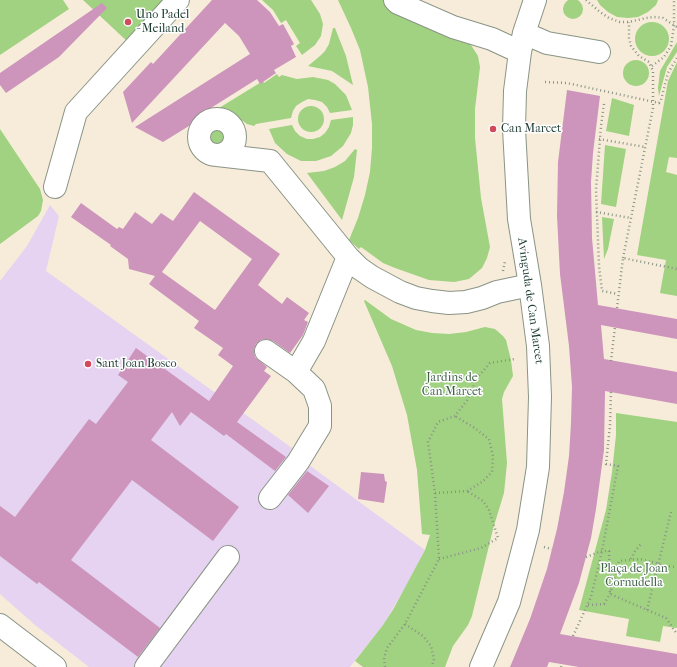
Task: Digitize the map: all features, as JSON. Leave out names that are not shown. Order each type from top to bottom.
[{"type":"street","points":[[55,187],[76,112],[178,0]]},
{"type":"street","points":[[395,0],[398,3],[453,26],[492,39],[547,43],[599,52]]},
{"type":"street","name":"Avinguda de Can Marcet","points":[[482,667],[509,602],[528,530],[538,466],[540,397],[538,346],[519,219],[515,160],[515,91],[522,42],[535,0]]},
{"type":"street","points":[[270,161],[210,154],[201,146],[199,134],[201,128],[205,123],[216,119],[221,119],[230,126],[270,161],[359,268],[386,285],[416,298],[432,302],[449,303],[466,302],[497,292],[530,285]]},
{"type":"street","points":[[217,155],[228,151],[234,142],[233,130],[230,126]]},
{"type":"street","points":[[296,372],[314,341],[348,256]]},
{"type":"street","points":[[266,351],[296,372],[314,389],[320,406],[320,426],[298,462],[270,498]]},
{"type":"street","points":[[146,667],[228,557]]},
{"type":"street","points":[[0,625],[55,667]]},
{"type":"path","points":[[586,0],[609,18],[620,22],[629,22],[654,17],[663,18],[676,27]]},
{"type":"path","points":[[652,66],[664,57],[671,46],[676,27],[674,0]]},
{"type":"path","points":[[616,308],[623,258],[653,108],[652,66],[635,52],[631,46],[629,38],[629,22]]},
{"type":"path","points":[[545,82],[567,83],[659,103],[668,73],[677,58]]},
{"type":"path","points":[[604,104],[596,183],[598,260],[602,291],[618,294]]},
{"type":"path","points":[[600,139],[645,147]]},
{"type":"path","points":[[596,212],[631,218]]},
{"type":"path","points":[[623,258],[677,268]]},
{"type":"path","points":[[611,360],[615,327]]},
{"type":"path","points":[[386,667],[384,658],[387,648],[405,624],[439,559],[435,493],[428,442],[438,422],[455,416],[468,399],[477,378],[490,363],[515,359]]},
{"type":"path","points":[[573,636],[588,605],[602,551],[618,466],[606,464],[610,425],[611,392]]},
{"type":"path","points":[[435,493],[467,491],[482,482],[492,472],[493,456],[489,439],[455,416]]},
{"type":"path","points":[[439,559],[482,548],[498,538],[489,510],[483,501],[467,491]]},
{"type":"path","points":[[647,610],[671,512]]},
{"type":"path","points":[[632,559],[635,551],[642,543]]},
{"type":"path","points":[[544,547],[552,549]]},
{"type":"path","points":[[586,557],[602,551],[609,551],[610,594]]},
{"type":"path","points":[[588,605],[604,604],[610,594],[619,561],[632,559],[677,567]]},
{"type":"path","points":[[610,594],[666,618],[677,634]]},
{"type":"path","points":[[405,624],[423,636],[431,646],[434,659],[432,667]]},
{"type":"shaded area","name":"Sant Joan Bosco","points":[[50,205],[59,216],[46,271],[292,448],[290,451],[425,550],[404,590],[383,625],[350,667],[89,667],[35,625],[0,594],[0,281],[27,246]]},
{"type":"green space","points":[[569,-1],[577,-1],[583,5],[583,13],[577,19],[569,19],[563,13],[563,5]]},
{"type":"green space","points":[[0,0],[63,0],[69,9],[0,55]]},
{"type":"green space","name":"Uno Padel - Meiland","points":[[83,0],[170,0],[130,44]]},
{"type":"green space","points":[[262,0],[311,0],[320,14],[323,24],[321,36],[315,45],[302,55],[296,46],[300,43],[286,20],[281,23],[273,10]]},
{"type":"green space","points":[[338,0],[385,0],[466,41],[471,45],[478,56],[480,67],[475,109],[475,138],[481,198],[490,247],[482,268],[469,279],[454,282],[429,280],[383,263],[361,247],[359,249],[349,240],[358,218],[370,172],[372,124],[368,87],[360,50]]},
{"type":"green space","points":[[597,0],[658,0],[656,5],[648,12],[638,17],[628,18],[617,17],[608,12]]},
{"type":"green space","points":[[649,22],[655,22],[659,23],[666,29],[669,39],[668,46],[662,53],[655,56],[649,56],[645,55],[638,49],[635,42],[635,36],[636,32],[642,25]]},
{"type":"green space","points":[[333,28],[335,28],[346,56],[353,85],[332,71],[308,66],[325,51],[329,44]]},
{"type":"green space","points":[[677,42],[677,52],[667,67],[659,96],[658,88],[660,71]]},
{"type":"green space","points":[[636,60],[645,64],[649,73],[645,82],[636,86],[627,82],[623,73],[627,64]]},
{"type":"green space","points":[[677,62],[677,158],[669,157],[666,172],[677,175],[677,296],[660,293],[666,260],[637,255],[668,81]]},
{"type":"green space","points":[[277,74],[279,77],[282,75],[297,79],[313,77],[328,80],[335,84],[346,95],[352,110],[330,113],[322,102],[308,99],[296,106],[291,118],[256,124],[254,126],[247,124],[230,112],[219,108]]},
{"type":"green space","points":[[612,98],[634,105],[629,136],[606,131]]},
{"type":"green space","points":[[311,106],[320,110],[324,119],[320,128],[311,132],[302,128],[298,119],[302,110]]},
{"type":"green space","points":[[353,117],[351,133],[343,146],[331,156],[316,161],[301,161],[287,154],[275,143],[269,129],[292,125],[300,136],[307,139],[313,139],[320,137],[325,133],[331,120]]},
{"type":"green space","points":[[217,123],[226,126],[229,135],[226,144],[217,147],[208,144],[205,135],[208,126]]},
{"type":"green space","points":[[0,129],[40,189],[43,200],[41,211],[38,216],[0,244]]},
{"type":"green space","points":[[605,145],[626,149],[616,207],[601,204]]},
{"type":"green space","points":[[355,149],[357,150],[354,177],[342,220],[307,173],[324,171],[335,167],[345,161]]},
{"type":"green space","points":[[602,217],[614,219],[608,249],[604,259]]},
{"type":"green space","name":"Jardins de Can Marcet","points":[[365,300],[391,319],[416,330],[449,334],[466,332],[485,327],[495,329],[506,340],[511,360],[513,376],[504,392],[502,399],[507,463],[504,493],[493,529],[472,616],[468,625],[453,646],[445,667],[363,667],[355,661],[383,625],[394,608],[425,550],[430,535],[422,534],[417,470],[407,415],[392,366],[364,301]]},
{"type":"green space","name":"Plaça de Joan Cornudella","points":[[616,413],[677,422],[677,628],[663,626],[660,642],[626,636],[629,619],[579,610],[606,510],[616,435]]},
{"type":"building","points":[[212,0],[257,0],[270,12],[279,26],[283,24],[294,44],[291,46],[296,57],[274,70],[276,73],[260,84],[257,79],[195,118],[197,121],[163,142],[135,127],[250,54],[239,36],[225,23],[132,123],[123,92],[151,62],[153,64]]},
{"type":"building","points":[[102,3],[107,8],[59,57],[6,93],[0,85],[0,73]]},
{"type":"building","points":[[567,90],[600,96],[591,182],[592,238],[598,305],[677,319],[677,339],[601,325],[604,359],[677,372],[677,404],[605,391],[604,450],[591,538],[579,583],[560,634],[677,654],[677,667],[579,667],[549,662],[547,667],[510,667],[530,619],[547,569],[557,529],[569,456],[572,387],[569,346],[560,274],[557,216],[558,162]]},
{"type":"building","points":[[194,192],[280,254],[258,285],[282,304],[287,297],[309,313],[304,320],[308,322],[303,335],[290,353],[273,341],[267,339],[261,340],[256,344],[254,350],[255,357],[267,367],[264,371],[271,376],[237,422],[286,457],[275,471],[226,434],[224,436],[191,412],[180,426],[172,412],[151,440],[239,507],[213,541],[132,480],[71,560],[160,628],[138,657],[39,582],[37,584],[0,556],[0,506],[15,517],[89,419],[96,424],[128,382],[118,375],[136,348],[209,401],[233,366],[218,355],[223,348],[194,328],[199,321],[149,284],[155,276],[129,269],[128,259],[71,217],[81,203],[117,229],[119,227],[123,229],[135,212],[152,224],[161,213],[173,221]],"holes":[[[200,221],[252,259],[215,310],[162,272]]]},
{"type":"building","points":[[307,471],[329,486],[308,513],[288,495]]},
{"type":"building","points":[[361,472],[384,474],[385,481],[387,482],[384,503],[358,499]]},
{"type":"place","name":"Uno Padel - Meiland","points":[[128,22]]},
{"type":"place","name":"Can Marcet","points":[[493,129]]},
{"type":"place","name":"Sant Joan Bosco","points":[[88,364]]}]
